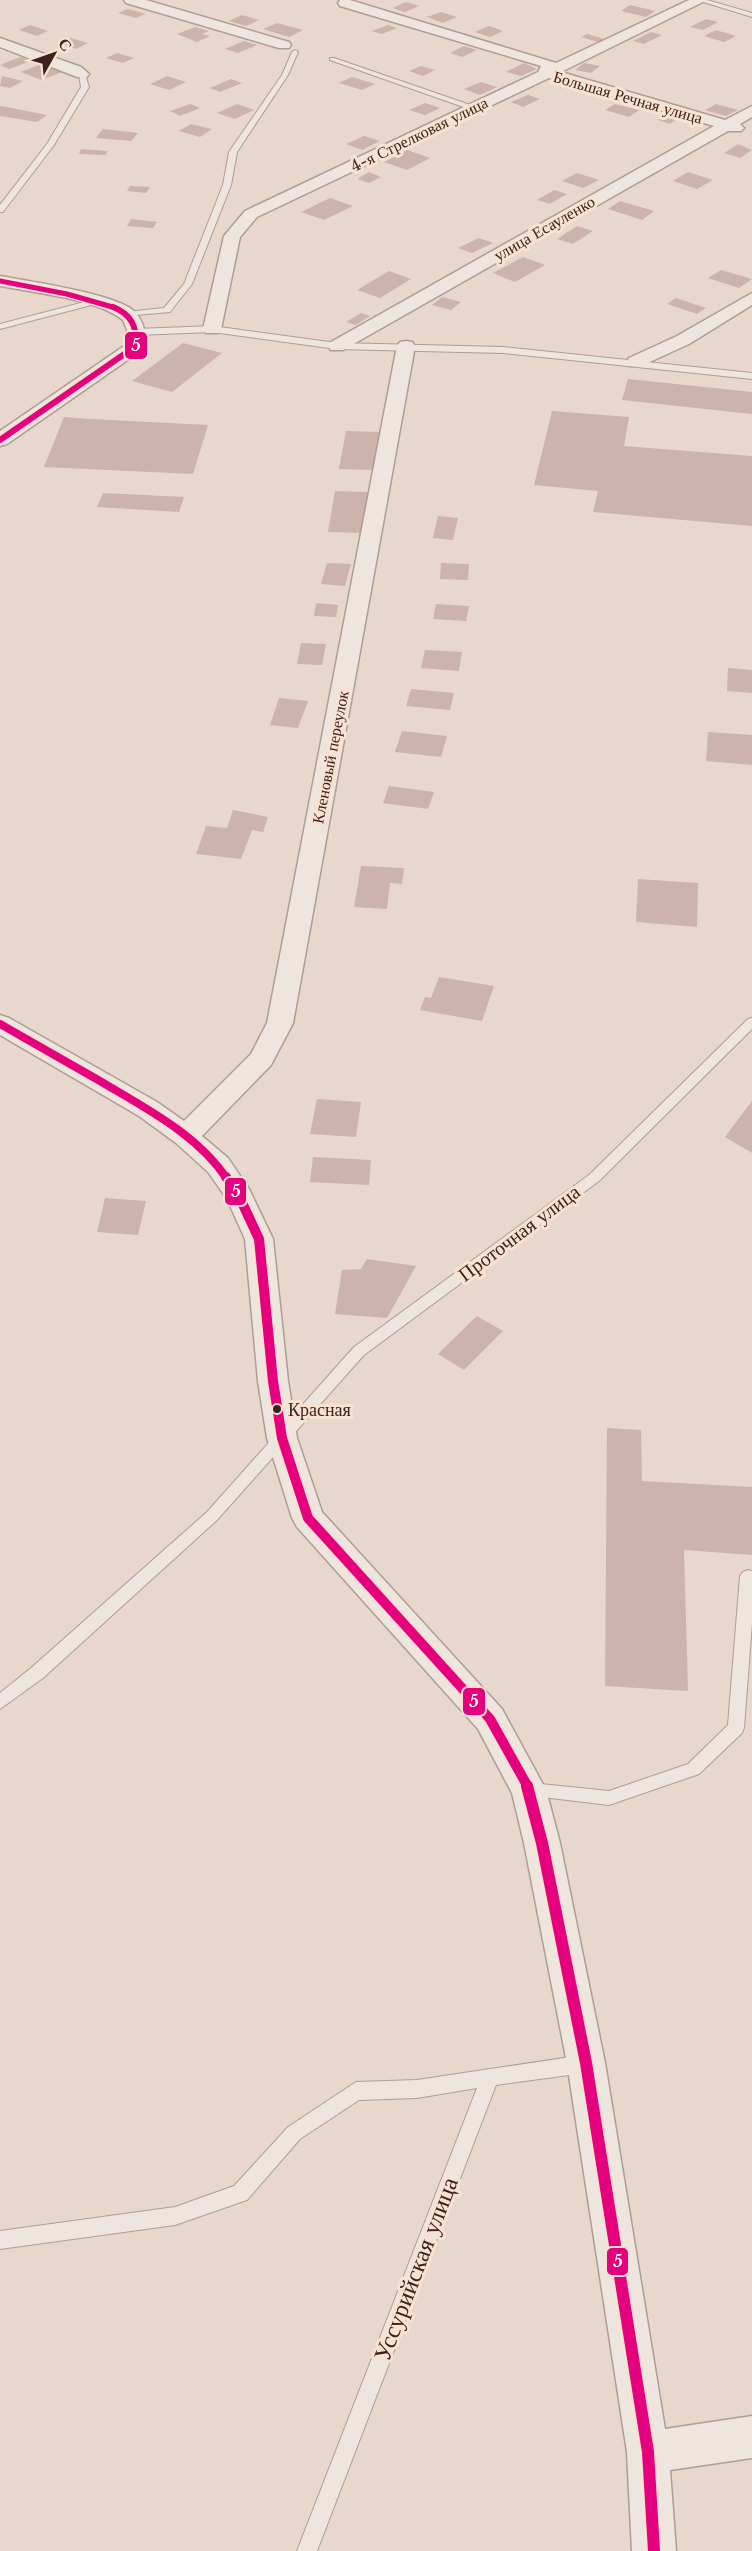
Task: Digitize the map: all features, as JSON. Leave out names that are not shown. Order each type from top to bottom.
[{"type":"street","points":[[131,0],[289,49]]},
{"type":"street","name":"4-я Стрелковая улица","points":[[212,329],[232,236],[251,214],[700,0]]},
{"type":"street","name":"Большая Речная улица","points":[[345,3],[549,64],[545,72],[752,133]]},
{"type":"street","points":[[660,3],[681,9]]},
{"type":"street","points":[[0,42],[76,70],[82,75]]},
{"type":"street","name":"улица Есауленко","points":[[337,346],[752,111]]},
{"type":"street","points":[[0,281],[96,301],[127,314],[137,332],[136,346],[0,440]]},
{"type":"street","points":[[635,362],[683,340],[752,298]]},
{"type":"street","name":"Кленовый переулок","points":[[186,1136],[262,1059],[280,1023],[406,346]]},
{"type":"street","points":[[0,1024],[148,1109],[186,1136],[218,1165],[238,1196],[259,1239],[273,1381],[282,1438],[308,1518],[490,1719],[529,1790],[542,1843],[586,2063],[648,2452],[654,2551]]},
{"type":"street","points":[[648,2452],[752,2437]]},
{"type":"lane","points":[[700,0],[752,15]]},
{"type":"lane","points":[[127,314],[167,310],[188,284],[227,185],[232,152],[285,75],[289,49]]},
{"type":"lane","points":[[332,59],[475,108]]},
{"type":"lane","points":[[0,210],[50,145],[85,87],[82,75]]},
{"type":"lane","points":[[0,327],[96,301]]},
{"type":"lane","points":[[137,332],[212,329],[337,346],[503,350],[752,375]]},
{"type":"lane","name":"Проточная улица","points":[[0,1702],[37,1673],[212,1516],[359,1351],[594,1178],[752,1022]]},
{"type":"lane","points":[[529,1790],[609,1798],[693,1769],[736,1728],[748,1576]]},
{"type":"lane","points":[[0,2240],[176,2216],[240,2193],[294,2133],[356,2091],[417,2089],[586,2063]]},
{"type":"lane","name":"Уссурийская улица","points":[[307,2551],[490,2077]]},
{"type":"building","points":[[406,2],[419,6],[405,12],[393,8]]},
{"type":"building","points":[[630,5],[655,11],[646,17],[621,11]]},
{"type":"building","points":[[128,9],[146,14],[136,18],[118,13]]},
{"type":"building","points":[[441,12],[457,17],[443,23],[427,17]]},
{"type":"building","points":[[242,15],[259,20],[246,26],[229,21]]},
{"type":"building","points":[[706,19],[718,22],[703,30],[690,27]]},
{"type":"building","points":[[277,23],[303,30],[289,37],[263,29]]},
{"type":"building","points":[[30,25],[48,31],[37,36],[19,30]]},
{"type":"building","points":[[388,25],[397,28],[382,34],[372,31]]},
{"type":"building","points":[[489,26],[503,31],[490,37],[475,32]]},
{"type":"building","points":[[195,27],[209,31],[202,34],[210,36],[197,42],[177,34]]},
{"type":"building","points":[[716,30],[736,36],[724,42],[704,36]]},
{"type":"building","points":[[651,32],[662,35],[644,44],[633,41]]},
{"type":"building","points":[[587,34],[611,41],[604,44],[581,37]]},
{"type":"building","points":[[71,38],[88,43],[76,49],[59,43]]},
{"type":"building","points":[[244,41],[257,45],[238,53],[225,49]]},
{"type":"building","points":[[464,46],[477,50],[462,57],[450,53]]},
{"type":"building","points":[[117,53],[134,58],[123,63],[106,58]]},
{"type":"building","points":[[20,57],[31,61],[9,69],[0,65]]},
{"type":"building","points":[[524,63],[537,69],[521,76],[506,72]]},
{"type":"building","points":[[584,63],[600,66],[591,73],[575,70]]},
{"type":"building","points":[[41,64],[62,72],[41,80],[21,72]]},
{"type":"building","points":[[421,66],[435,70],[423,76],[409,71]]},
{"type":"building","points":[[2,76],[23,81],[10,88],[0,86]]},
{"type":"building","points":[[167,76],[186,82],[169,90],[150,84]]},
{"type":"building","points":[[352,77],[375,84],[362,90],[339,83]]},
{"type":"building","points":[[231,79],[242,83],[220,92],[210,88]]},
{"type":"building","points":[[481,82],[497,87],[480,95],[464,89]]},
{"type":"building","points":[[528,95],[540,99],[523,107],[511,102]]},
{"type":"building","points":[[425,103],[440,108],[425,115],[409,110]]},
{"type":"building","points":[[190,104],[200,108],[180,116],[170,111]]},
{"type":"building","points":[[237,104],[254,110],[235,119],[217,113]]},
{"type":"building","points":[[615,104],[639,110],[629,117],[605,110]]},
{"type":"building","points":[[716,104],[738,110],[726,116],[705,110]]},
{"type":"building","points":[[0,107],[47,115],[37,122],[0,116]]},
{"type":"building","points":[[666,115],[678,118],[670,124],[658,120]]},
{"type":"building","points":[[191,124],[212,129],[200,137],[179,131]]},
{"type":"building","points":[[103,129],[138,133],[131,141],[96,138]]},
{"type":"building","points":[[364,136],[380,141],[362,150],[346,144]]},
{"type":"building","points":[[738,144],[752,150],[740,158],[724,153]]},
{"type":"building","points":[[81,149],[108,151],[105,155],[79,154]]},
{"type":"building","points":[[407,150],[430,158],[407,170],[384,162]]},
{"type":"building","points":[[369,172],[381,177],[369,183],[357,179]]},
{"type":"building","points":[[688,172],[713,180],[697,189],[673,181]]},
{"type":"building","points":[[577,173],[599,180],[583,188],[562,181]]},
{"type":"building","points":[[130,186],[150,187],[146,193],[127,191]]},
{"type":"building","points":[[554,190],[567,194],[550,204],[537,200]]},
{"type":"building","points":[[330,198],[353,206],[324,220],[301,212]]},
{"type":"building","points":[[620,201],[654,211],[642,220],[608,209]]},
{"type":"building","points":[[131,219],[157,222],[153,228],[127,226]]},
{"type":"building","points":[[577,226],[593,231],[573,244],[557,239]]},
{"type":"building","points":[[479,238],[493,243],[472,253],[458,248]]},
{"type":"building","points":[[523,257],[545,265],[515,282],[493,273]]},
{"type":"building","points":[[721,270],[752,279],[739,288],[708,278]]},
{"type":"building","points":[[389,271],[411,279],[380,298],[357,290]]},
{"type":"building","points":[[442,297],[461,302],[451,310],[432,305]]},
{"type":"building","points":[[676,298],[706,308],[697,314],[667,304]]},
{"type":"building","points":[[361,313],[370,316],[356,325],[346,322]]},
{"type":"building","points":[[183,343],[222,353],[172,392],[132,381]]},
{"type":"building","points":[[628,379],[752,392],[752,414],[622,400]]},
{"type":"building","points":[[552,411],[629,417],[624,446],[752,456],[752,526],[593,512],[598,491],[534,485]]},
{"type":"building","points":[[64,417],[208,425],[193,474],[44,467]]},
{"type":"building","points":[[346,431],[379,432],[373,470],[339,469]]},
{"type":"building","points":[[335,491],[369,492],[362,533],[328,532]]},
{"type":"building","points":[[103,493],[184,497],[179,512],[97,507]]},
{"type":"building","points":[[438,516],[458,518],[453,540],[433,538]]},
{"type":"building","points":[[327,563],[351,564],[345,586],[321,584]]},
{"type":"building","points":[[441,563],[469,564],[468,580],[440,579]]},
{"type":"building","points":[[316,603],[338,605],[336,617],[314,616]]},
{"type":"building","points":[[436,604],[469,606],[466,621],[433,619]]},
{"type":"building","points":[[301,643],[326,644],[322,665],[297,664]]},
{"type":"building","points":[[425,650],[462,652],[459,671],[421,668]]},
{"type":"building","points":[[728,668],[752,670],[752,693],[727,691]]},
{"type":"building","points":[[411,689],[454,693],[450,710],[406,706]]},
{"type":"building","points":[[279,698],[308,701],[298,728],[270,725]]},
{"type":"building","points":[[402,731],[447,736],[441,757],[395,752]]},
{"type":"building","points":[[708,732],[752,735],[752,765],[706,761]]},
{"type":"building","points":[[389,786],[434,792],[428,809],[383,803]]},
{"type":"building","points":[[233,810],[268,817],[263,832],[252,830],[241,859],[196,854],[206,826],[227,828]]},
{"type":"building","points":[[361,866],[404,868],[402,884],[390,883],[387,909],[354,907]]},
{"type":"building","points":[[638,879],[698,883],[697,927],[636,922]]},
{"type":"building","points":[[439,977],[494,986],[482,1021],[420,1010],[425,997],[431,998]]},
{"type":"building","points":[[317,1099],[361,1102],[356,1137],[310,1134]]},
{"type":"building","points":[[752,1101],[752,1153],[725,1137]]},
{"type":"building","points":[[313,1157],[371,1160],[369,1185],[310,1182]]},
{"type":"building","points":[[105,1198],[146,1201],[138,1235],[97,1232]]},
{"type":"building","points":[[367,1259],[416,1266],[387,1318],[335,1314],[342,1270],[361,1269]]},
{"type":"building","points":[[477,1316],[503,1331],[464,1370],[438,1354]]},
{"type":"building","points":[[607,1428],[641,1430],[642,1481],[752,1487],[752,1555],[684,1550],[688,1691],[605,1686]]},
{"type":"transit line","name":"5","points":[[0,281],[86,298],[118,309],[131,318],[136,338],[136,346],[0,440]]},
{"type":"transit line","name":"5","points":[[0,1024],[148,1109],[186,1136],[218,1165],[239,1196],[259,1239],[273,1381],[282,1438],[308,1518],[490,1719],[529,1790],[542,1843],[586,2063],[648,2452],[654,2551]]},
{"type":"place","name":"Красная","points":[[277,1409]]}]
